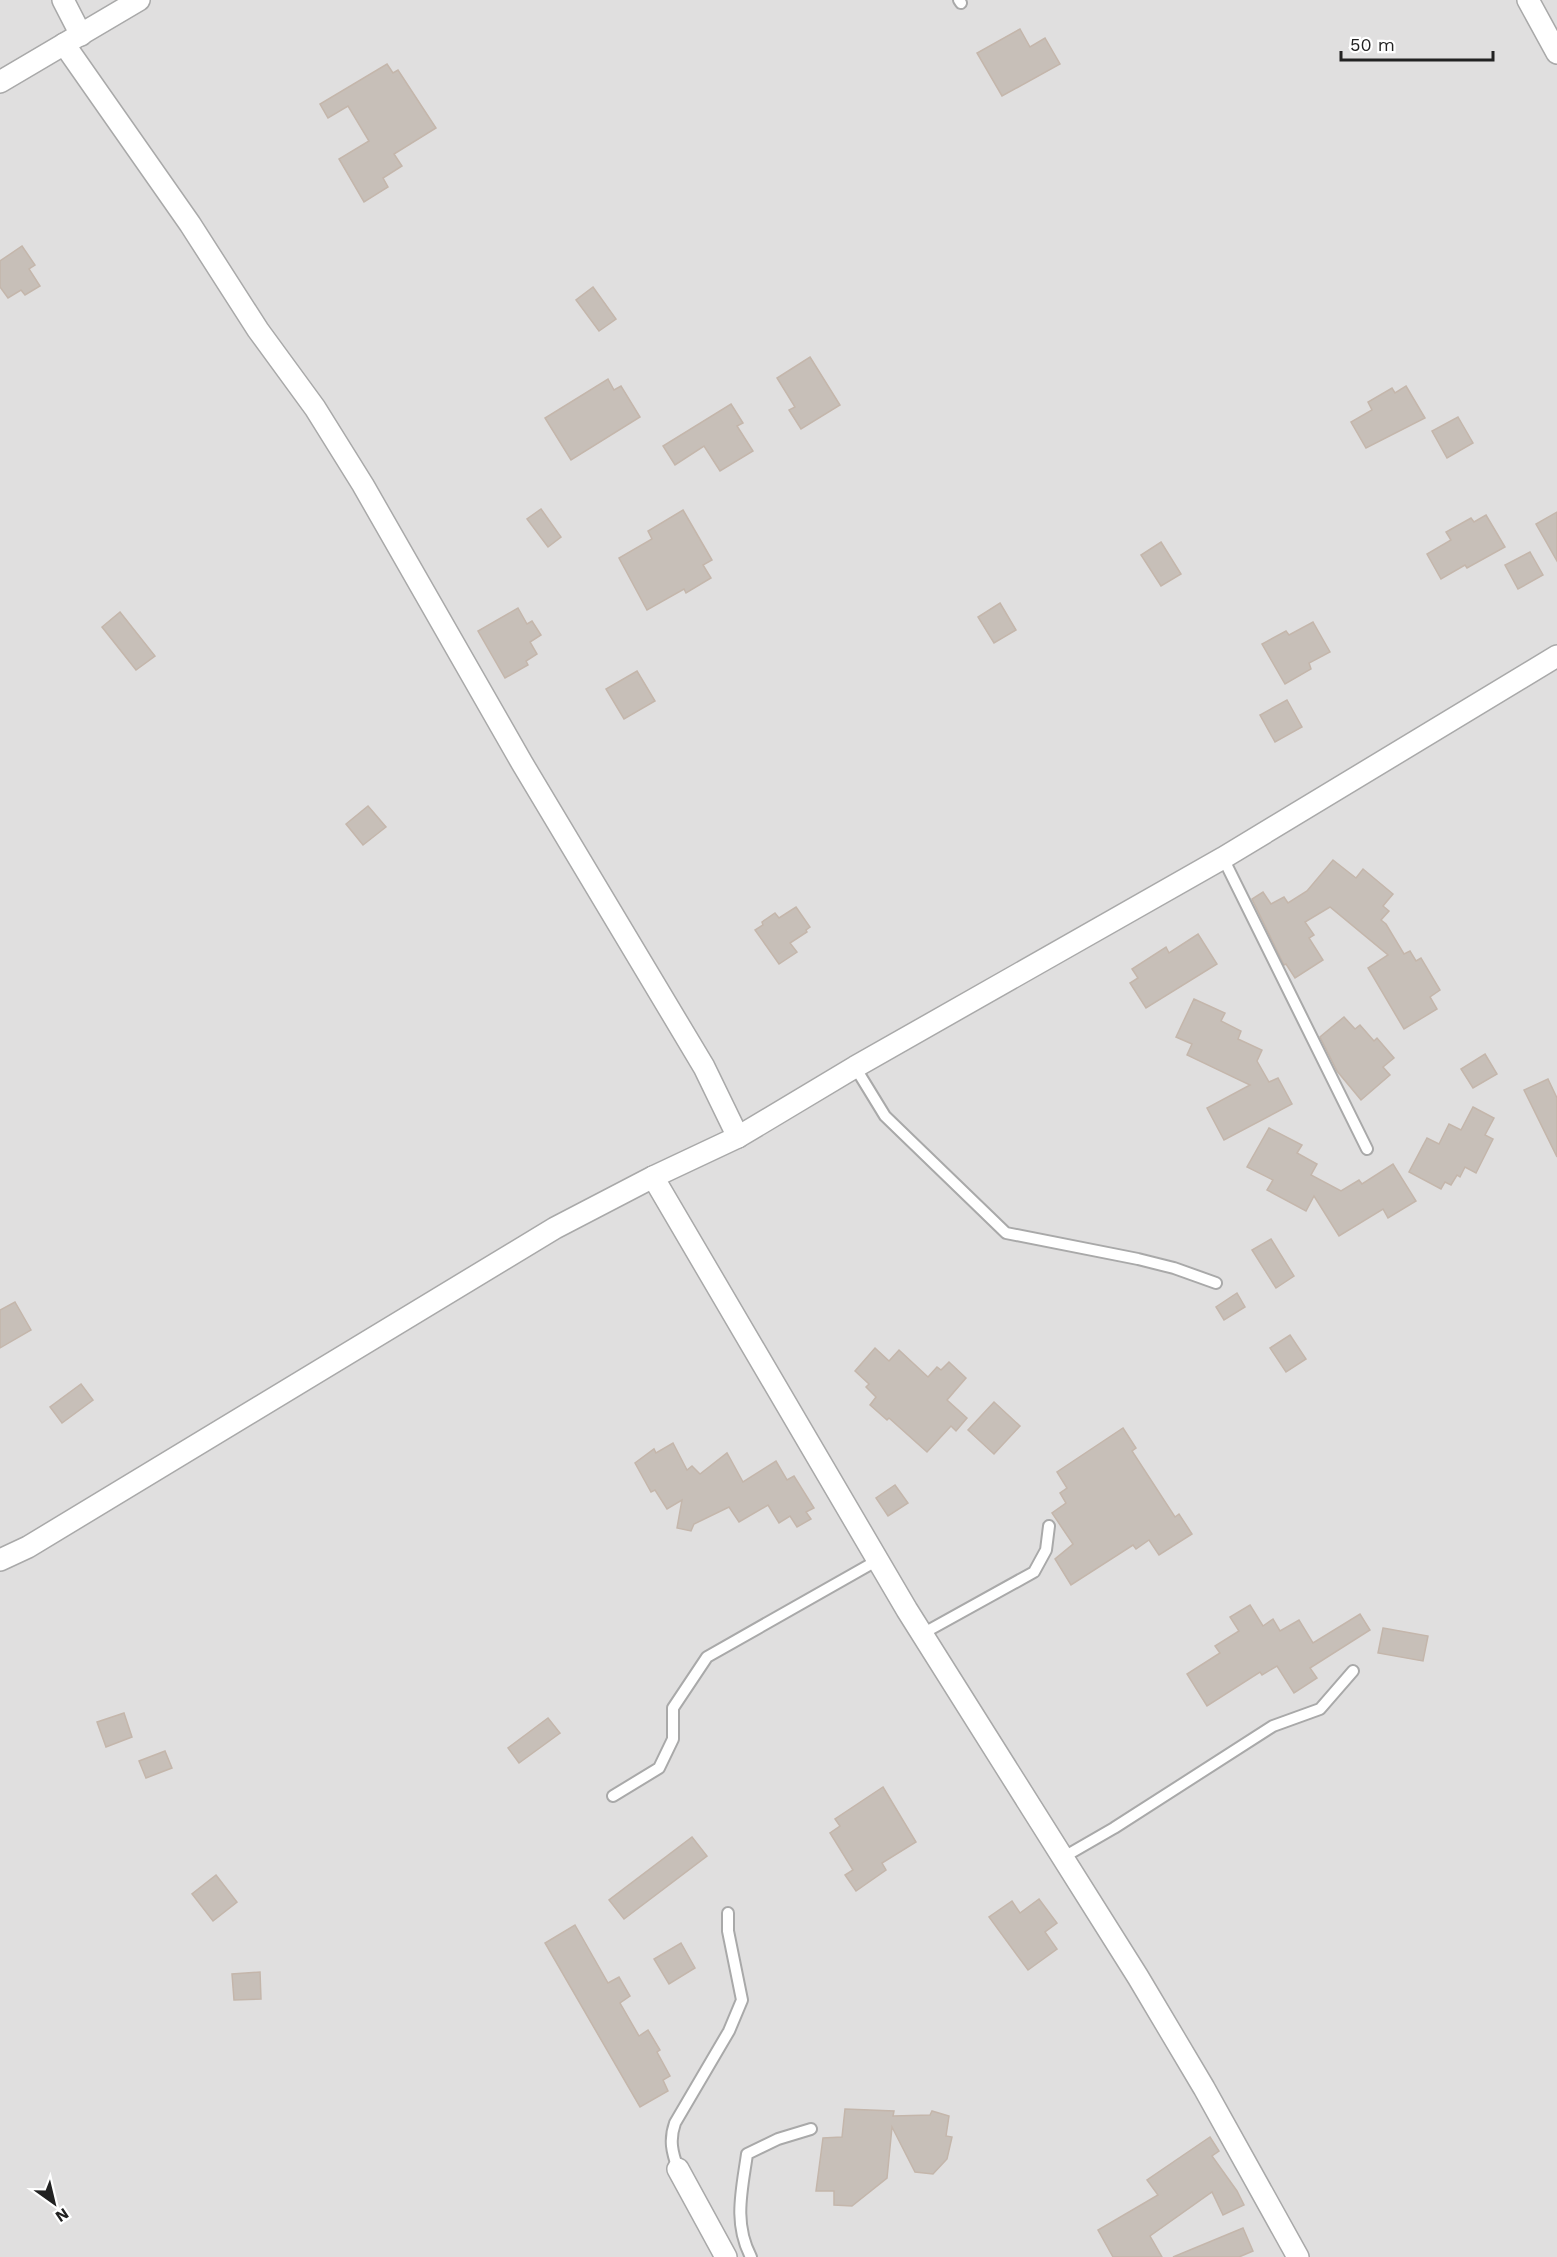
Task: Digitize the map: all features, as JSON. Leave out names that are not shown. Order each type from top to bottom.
[{"type":"street","points":[[63,0],[72,40],[258,330],[315,408],[363,485],[522,764],[704,1066],[738,1137]]},
{"type":"street","points":[[0,82],[139,0]]},
{"type":"street","points":[[1528,0],[1557,53]]},
{"type":"street","points":[[0,1560],[28,1547],[555,1228],[653,1177],[738,1137],[855,1067],[1223,858],[1557,656]]},
{"type":"street","points":[[653,1177],[922,1634],[1138,1977],[1204,2088],[1298,2257]]},
{"type":"street","points":[[678,2169],[726,2257]]},
{"type":"lane","points":[[1223,858],[1367,1149]]},
{"type":"lane","points":[[855,1067],[885,1116],[1006,1233],[1138,1258],[1216,1283]]},
{"type":"lane","points":[[922,1634],[1034,1572],[1046,1550],[1049,1526]]},
{"type":"lane","points":[[613,1797],[659,1768],[673,1739],[673,1708],[707,1657],[878,1560]]},
{"type":"lane","points":[[1062,1858],[1114,1828],[1273,1726],[1320,1709],[1353,1671]]},
{"type":"lane","points":[[678,2169],[670,2145],[675,2123],[729,2031],[742,2000],[728,1930],[728,1913]]},
{"type":"lane","points":[[751,2257],[745,2246],[739,2221],[747,2154],[778,2139],[811,2129]]},
{"type":"shaded area","points":[[0,0],[1557,0],[1557,2257],[0,2257]]},
{"type":"building","points":[[1020,29],[1030,47],[1045,38],[1060,64],[1002,96],[977,53]]},
{"type":"building","points":[[387,64],[393,73],[398,70],[436,128],[394,154],[402,166],[383,178],[388,187],[364,202],[339,159],[369,141],[348,106],[328,118],[320,104]]},
{"type":"building","points":[[22,246],[35,265],[29,269],[40,286],[25,295],[21,290],[8,298],[0,287],[0,261]]},
{"type":"building","points":[[593,287],[616,319],[599,331],[576,300]]},
{"type":"building","points":[[810,357],[840,405],[801,429],[789,410],[795,407],[777,378]]},
{"type":"building","points":[[608,379],[614,390],[621,386],[640,417],[571,460],[545,418]]},
{"type":"building","points":[[1406,386],[1425,418],[1366,448],[1351,422],[1372,410],[1368,402],[1392,388],[1395,393]]},
{"type":"building","points":[[731,404],[743,423],[737,426],[753,451],[720,471],[704,446],[675,465],[663,446]]},
{"type":"building","points":[[1458,417],[1473,443],[1447,458],[1432,431]]},
{"type":"building","points":[[541,509],[561,537],[548,547],[527,519]]},
{"type":"building","points":[[683,510],[712,560],[703,565],[711,578],[686,593],[684,589],[647,610],[619,558],[652,539],[648,531]]},
{"type":"building","points":[[1557,512],[1557,561],[1536,524]]},
{"type":"building","points":[[1486,515],[1505,547],[1441,579],[1427,554],[1451,540],[1446,532],[1471,518],[1474,522]]},
{"type":"building","points":[[1161,542],[1181,574],[1161,586],[1141,555]]},
{"type":"building","points":[[1530,552],[1543,575],[1518,589],[1505,565]]},
{"type":"building","points":[[1000,603],[1016,630],[994,643],[978,617]]},
{"type":"building","points":[[518,608],[527,624],[532,621],[541,635],[530,642],[537,654],[526,661],[528,665],[505,678],[478,631]]},
{"type":"building","points":[[120,612],[155,656],[136,670],[102,627]]},
{"type":"building","points":[[1313,622],[1330,652],[1309,663],[1311,669],[1285,684],[1262,644],[1286,631],[1289,635]]},
{"type":"building","points":[[637,671],[655,701],[624,719],[606,689]]},
{"type":"building","points":[[1287,700],[1302,727],[1275,742],[1260,715]]},
{"type":"building","points":[[368,806],[386,827],[363,845],[346,824]]},
{"type":"building","points":[[1333,860],[1356,878],[1363,869],[1393,894],[1383,906],[1389,911],[1381,920],[1386,924],[1404,954],[1410,951],[1416,961],[1421,958],[1440,990],[1430,997],[1437,1009],[1404,1029],[1368,968],[1388,955],[1330,907],[1305,922],[1314,935],[1309,938],[1323,960],[1295,978],[1286,964],[1284,965],[1252,899],[1263,892],[1271,904],[1284,897],[1288,903],[1307,891]]},
{"type":"building","points":[[796,907],[810,927],[806,930],[807,932],[790,943],[797,952],[779,964],[755,930],[775,913],[779,918]]},
{"type":"building","points":[[1198,934],[1217,964],[1146,1008],[1130,983],[1138,978],[1132,969],[1166,947],[1169,953]]},
{"type":"building","points":[[1194,999],[1225,1013],[1221,1021],[1241,1031],[1238,1039],[1262,1050],[1257,1061],[1269,1082],[1278,1078],[1292,1104],[1224,1140],[1207,1108],[1250,1085],[1187,1055],[1192,1044],[1176,1037]]},
{"type":"building","points":[[1344,1017],[1355,1029],[1360,1025],[1374,1041],[1377,1038],[1394,1058],[1383,1067],[1390,1075],[1361,1100],[1337,1071],[1320,1037]]},
{"type":"building","points":[[1485,1054],[1497,1074],[1473,1088],[1461,1069]]},
{"type":"building","points":[[1548,1079],[1557,1098],[1557,1157],[1524,1090]]},
{"type":"building","points":[[1473,1107],[1494,1118],[1485,1135],[1493,1139],[1476,1173],[1465,1167],[1460,1177],[1457,1175],[1451,1185],[1445,1182],[1441,1189],[1409,1172],[1427,1138],[1439,1144],[1449,1124],[1461,1130]]},
{"type":"building","points":[[1269,1128],[1302,1145],[1297,1153],[1317,1164],[1311,1175],[1341,1191],[1359,1180],[1362,1184],[1393,1164],[1416,1201],[1388,1218],[1383,1209],[1339,1236],[1314,1196],[1306,1211],[1267,1190],[1273,1180],[1247,1167]]},
{"type":"building","points":[[1271,1239],[1294,1276],[1276,1288],[1252,1250]]},
{"type":"building","points":[[1237,1293],[1245,1307],[1224,1320],[1216,1307]]},
{"type":"building","points":[[15,1302],[31,1330],[0,1348],[0,1310]]},
{"type":"building","points":[[1290,1335],[1306,1359],[1286,1372],[1270,1348]]},
{"type":"building","points":[[875,1348],[889,1361],[899,1350],[928,1377],[937,1367],[941,1370],[949,1362],[966,1378],[947,1400],[967,1418],[956,1431],[951,1426],[927,1452],[889,1418],[887,1420],[870,1405],[876,1397],[866,1387],[869,1384],[855,1371]]},
{"type":"building","points":[[81,1384],[93,1400],[62,1423],[50,1407]]},
{"type":"building","points":[[994,1402],[1020,1426],[994,1454],[968,1430]]},
{"type":"building","points":[[1123,1428],[1136,1448],[1132,1451],[1175,1517],[1179,1514],[1192,1534],[1159,1555],[1149,1540],[1136,1549],[1133,1545],[1071,1585],[1055,1559],[1073,1544],[1052,1513],[1066,1503],[1060,1493],[1067,1488],[1057,1472]]},
{"type":"building","points":[[673,1443],[687,1470],[692,1466],[700,1474],[727,1453],[743,1482],[776,1461],[787,1480],[794,1476],[814,1508],[806,1512],[811,1519],[797,1527],[790,1516],[779,1523],[768,1505],[739,1522],[729,1507],[694,1524],[691,1531],[677,1528],[682,1500],[667,1509],[655,1490],[651,1492],[635,1463],[654,1449],[656,1453]]},
{"type":"building","points":[[895,1485],[908,1503],[888,1516],[876,1498]]},
{"type":"building","points":[[1250,1605],[1263,1626],[1273,1619],[1280,1631],[1299,1620],[1313,1643],[1360,1614],[1370,1630],[1310,1668],[1317,1678],[1294,1693],[1277,1666],[1262,1675],[1260,1672],[1207,1706],[1187,1674],[1220,1653],[1215,1646],[1239,1631],[1230,1617]]},
{"type":"building","points":[[1383,1628],[1428,1636],[1423,1661],[1378,1653]]},
{"type":"building","points":[[124,1713],[132,1737],[106,1747],[97,1722]]},
{"type":"building","points":[[548,1718],[560,1733],[519,1763],[508,1748]]},
{"type":"building","points":[[165,1751],[172,1768],[146,1778],[139,1761]]},
{"type":"building","points":[[883,1787],[916,1842],[882,1863],[886,1870],[856,1891],[845,1875],[853,1870],[830,1833],[840,1826],[835,1819]]},
{"type":"building","points":[[692,1837],[707,1856],[624,1919],[609,1900]]},
{"type":"building","points":[[216,1875],[237,1902],[213,1921],[192,1894]]},
{"type":"building","points":[[1039,1899],[1057,1923],[1045,1932],[1057,1949],[1028,1970],[989,1917],[1012,1901],[1020,1913]]},
{"type":"building","points":[[575,1925],[608,1983],[619,1977],[630,1996],[620,2003],[639,2036],[648,2030],[660,2050],[657,2052],[670,2076],[663,2080],[668,2091],[640,2107],[545,1943]]},
{"type":"building","points":[[681,1943],[695,1968],[669,1984],[654,1959]]},
{"type":"building","points":[[260,1972],[261,1999],[234,2000],[232,1974]]},
{"type":"building","points":[[845,2109],[894,2111],[893,2116],[930,2115],[932,2111],[949,2116],[946,2136],[952,2137],[947,2159],[933,2174],[915,2172],[892,2127],[887,2178],[852,2206],[834,2205],[834,2191],[816,2191],[823,2138],[842,2137]]},
{"type":"building","points":[[1210,2137],[1219,2151],[1212,2156],[1244,2205],[1223,2215],[1212,2192],[1150,2236],[1162,2257],[1113,2257],[1098,2230],[1158,2195],[1147,2180]]},
{"type":"building","points":[[1243,2228],[1253,2251],[1239,2257],[1173,2257]]}]
